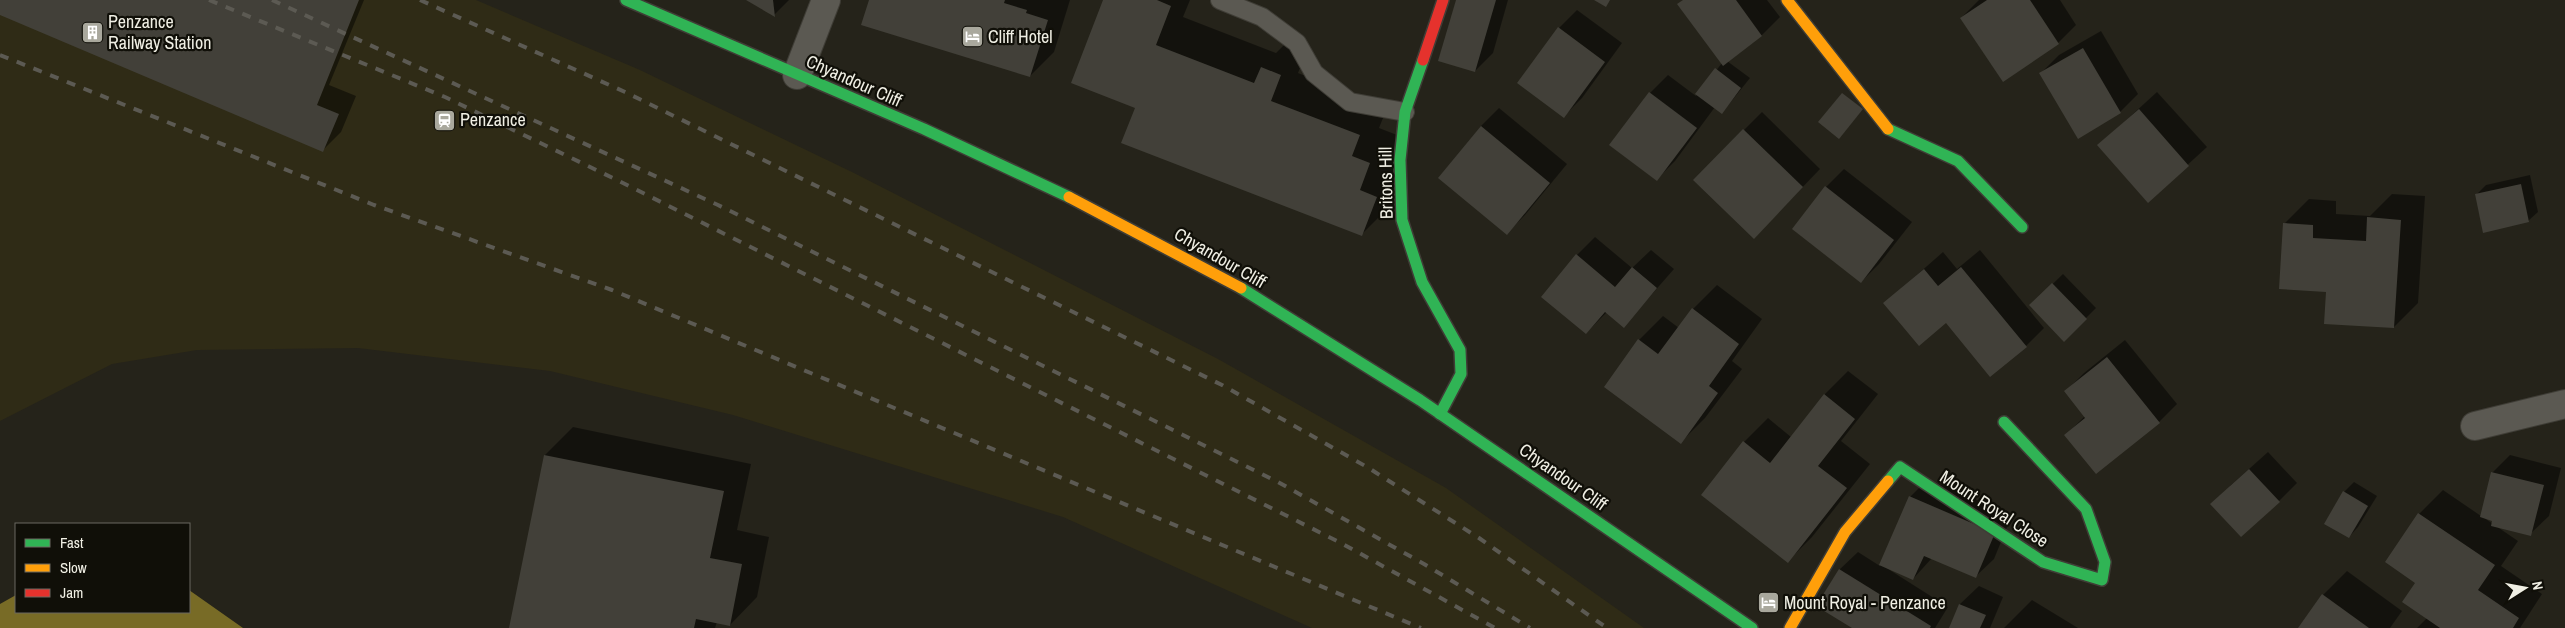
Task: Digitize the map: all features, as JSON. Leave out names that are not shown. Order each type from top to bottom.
[{"type":"street","name":"Chyandour Cliff","points":[[626,0],[1065,193],[1216,274],[1327,341],[1440,414],[1752,628]]},
{"type":"street","points":[[797,75],[826,0]]},
{"type":"street","name":"Britons Hill","points":[[1440,414],[1461,374],[1460,350],[1422,282],[1402,220],[1400,160],[1405,112],[1443,0]]},
{"type":"street","points":[[1787,0],[1888,130],[1958,161],[2022,227]]},
{"type":"street","points":[[2475,426],[2565,404]]},
{"type":"street","name":"Mount Royal Close","points":[[1790,628],[1845,532],[1900,468],[2043,562],[2102,580],[2105,562],[2086,509],[2004,422]]},
{"type":"lane","points":[[1220,0],[1262,17],[1297,43],[1314,73],[1350,102],[1405,112]]},
{"type":"shaded area","points":[[0,0],[476,0],[640,70],[854,173],[1218,359],[1446,488],[1644,628],[1312,628],[1063,517],[733,415],[550,371],[358,348],[197,350],[112,364],[0,421]]},
{"type":"shaded area","points":[[190,591],[243,628],[0,628],[0,604],[15,596],[15,613],[190,613]]},
{"type":"building","points":[[0,0],[359,0],[317,105],[339,114],[323,152],[0,15]]},
{"type":"building","points":[[746,0],[773,0],[775,17]]},
{"type":"building","points":[[869,0],[1005,0],[1004,3],[1027,10],[1026,13],[1048,20],[1030,77],[861,25]]},
{"type":"building","points":[[1103,0],[1157,0],[1171,6],[1156,45],[1254,83],[1261,67],[1281,75],[1271,101],[1360,135],[1352,156],[1370,163],[1360,190],[1377,197],[1362,236],[1121,143],[1135,108],[1071,83]]},
{"type":"building","points":[[1456,0],[1496,0],[1475,72],[1438,61]]},
{"type":"building","points":[[1594,0],[1610,0],[1606,7]]},
{"type":"building","points":[[1683,0],[1736,0],[1762,36],[1723,66],[1677,4]]},
{"type":"building","points":[[1987,0],[2030,0],[2059,44],[2003,82],[1960,18]]},
{"type":"building","points":[[1558,27],[1605,62],[1564,118],[1517,83]]},
{"type":"building","points":[[2083,48],[2121,113],[2078,139],[2039,73]]},
{"type":"building","points":[[1715,68],[1741,88],[1722,114],[1695,94]]},
{"type":"building","points":[[1649,92],[1697,128],[1657,181],[1609,145]]},
{"type":"building","points":[[1842,93],[1863,109],[1839,139],[1818,122]]},
{"type":"building","points":[[2139,109],[2189,166],[2148,203],[2097,145]]},
{"type":"building","points":[[1481,126],[1550,183],[1507,235],[1438,178]]},
{"type":"building","points":[[1743,129],[1803,187],[1754,239],[1693,180]]},
{"type":"building","points":[[2521,184],[2529,222],[2483,233],[2475,194]]},
{"type":"building","points":[[1825,186],[1894,240],[1861,283],[1792,229]]},
{"type":"building","points":[[2367,217],[2401,220],[2394,328],[2324,324],[2326,292],[2279,289],[2283,223],[2313,225],[2313,238],[2366,241]]},
{"type":"building","points":[[1576,254],[1615,287],[1632,267],[1657,288],[1624,328],[1605,312],[1586,334],[1541,297]]},
{"type":"building","points":[[1961,267],[2027,347],[1990,377],[1946,323],[1919,346],[1883,303],[1924,269],[1938,286]]},
{"type":"building","points":[[2052,283],[2087,319],[2064,342],[2029,305]]},
{"type":"building","points":[[1692,308],[1739,344],[1709,386],[1718,393],[1681,444],[1604,387],[1638,339],[1658,354]]},
{"type":"building","points":[[2107,357],[2160,423],[2096,474],[2064,435],[2085,418],[2064,391]]},
{"type":"building","points":[[1824,394],[1855,419],[1818,466],[1847,488],[1788,563],[1701,495],[1743,441],[1770,463]]},
{"type":"building","points":[[544,455],[724,491],[710,558],[742,564],[730,626],[696,619],[694,628],[509,628]]},
{"type":"building","points":[[2249,469],[2280,502],[2241,537],[2210,504]]},
{"type":"building","points":[[2491,472],[2544,485],[2531,536],[2491,526],[2492,521],[2480,517]]},
{"type":"building","points":[[2343,491],[2368,506],[2349,538],[2324,524]]},
{"type":"building","points":[[1909,496],[1995,533],[1976,578],[1924,556],[1913,580],[1879,565]]},
{"type":"building","points":[[2418,513],[2495,565],[2478,590],[2519,618],[2513,628],[2440,628],[2402,602],[2415,583],[2385,562]]},
{"type":"building","points":[[1839,569],[1931,626],[1930,628],[1852,628],[1816,606]]},
{"type":"building","points":[[2322,594],[2369,628],[2298,628]]},
{"type":"building","points":[[1959,604],[1986,615],[1980,628],[1949,628]]},
{"type":"railway","points":[[209,0],[445,97],[617,180],[1341,543],[1495,628]]},
{"type":"railway","points":[[272,0],[718,205],[1278,482],[1424,564],[1530,628]]},
{"type":"railway","points":[[420,0],[625,92],[1222,385],[1367,467],[1479,538],[1607,628]]},
{"type":"railway","points":[[0,55],[374,205],[612,290],[1421,628]]},
{"type":"traffic: fast","points":[[626,0],[924,129],[1069,197]]},
{"type":"traffic: fast","points":[[1423,60],[1405,112],[1400,160],[1402,220],[1422,282],[1460,350],[1461,374],[1440,414]]},
{"type":"traffic: fast","points":[[1888,129],[1958,161],[2022,227]]},
{"type":"traffic: fast","points":[[1241,288],[1420,400],[1752,628]]},
{"type":"traffic: fast","points":[[1888,481],[1900,467],[2043,562],[2102,580],[2105,562],[2086,509],[2004,422]]},
{"type":"traffic: slow","points":[[1787,0],[1888,129]]},
{"type":"traffic: slow","points":[[1069,197],[1241,288]]},
{"type":"traffic: slow","points":[[1790,628],[1845,532],[1888,481]]},
{"type":"traffic: jam","points":[[1423,60],[1443,0]]},
{"type":"place","name":"Penzance Railway Station","points":[[92,32]]},
{"type":"place","name":"Cliff Hotel","points":[[972,37]]},
{"type":"place","name":"Penzance","points":[[444,120]]},
{"type":"place","name":"Mount Royal - Penzance","points":[[1768,603]]}]
